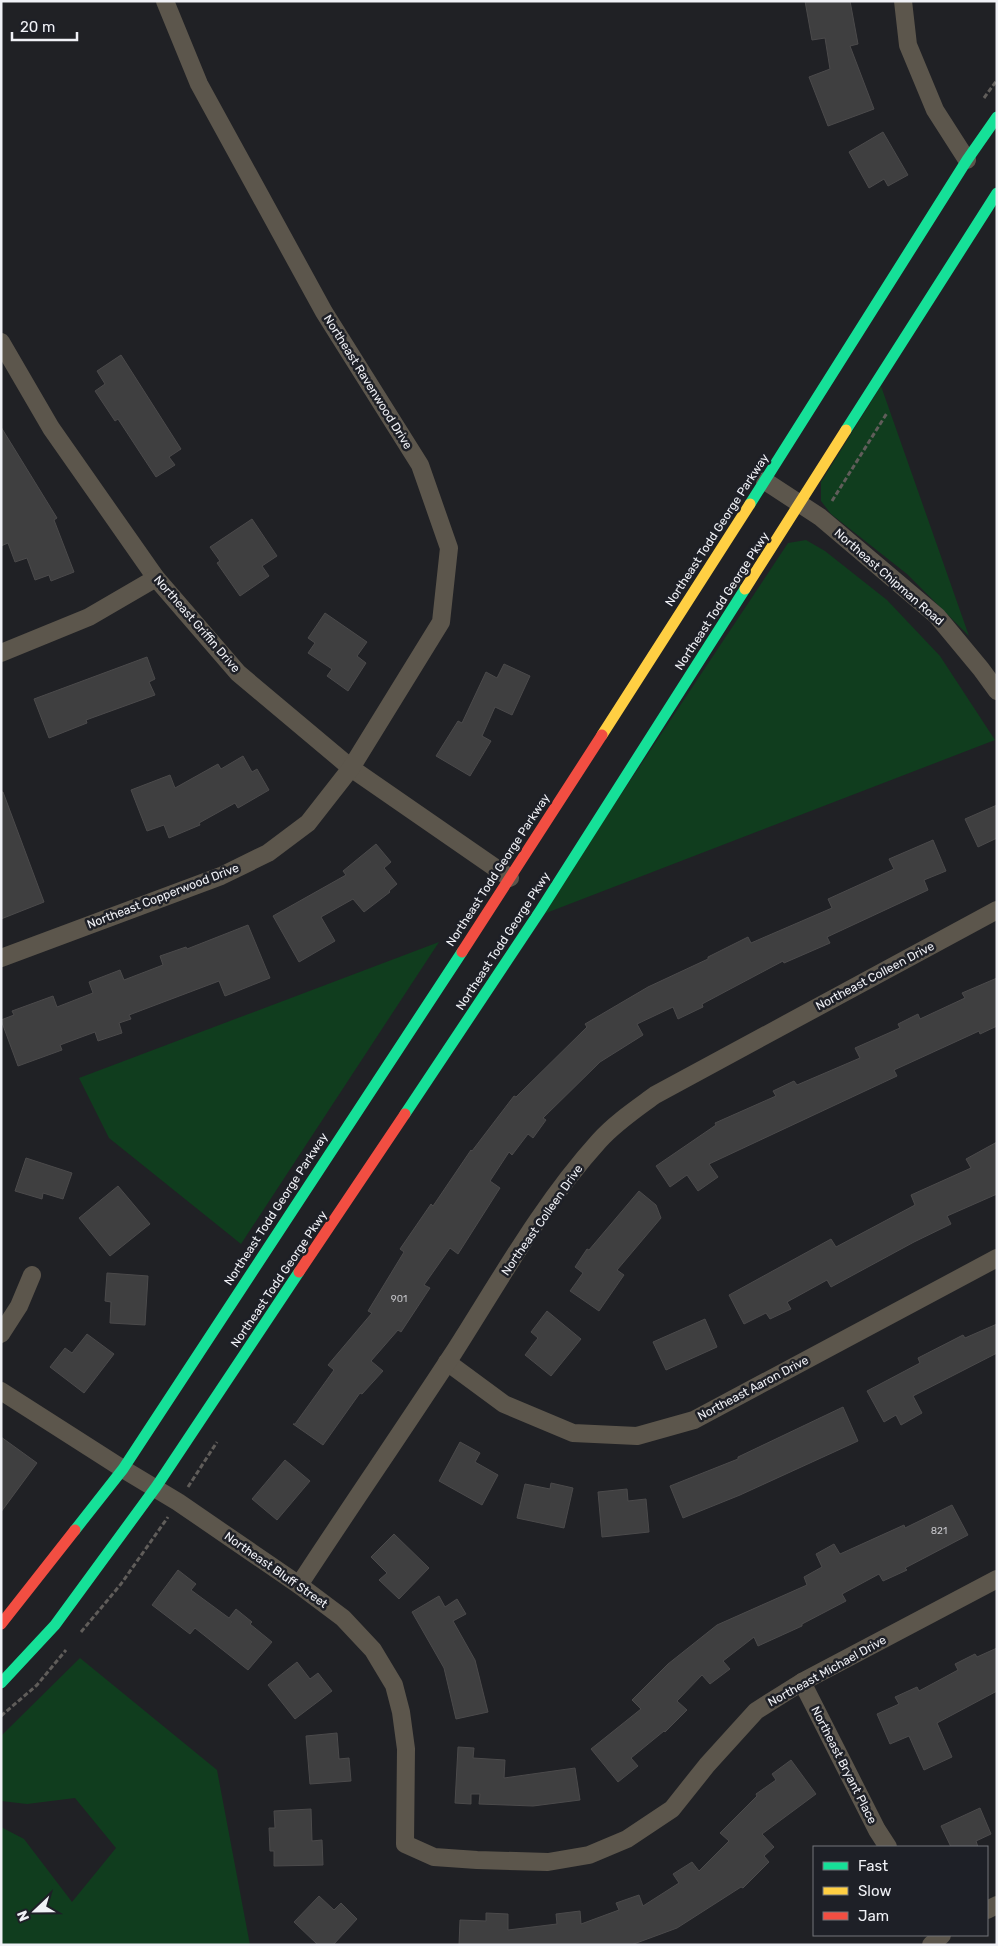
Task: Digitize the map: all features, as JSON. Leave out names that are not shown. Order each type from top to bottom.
[{"type":"main road","name":"Northeast Todd George Parkway","points":[[1,1624],[123,1469],[510,878],[765,482],[967,160],[997,117]]},
{"type":"main road","name":"Northeast Todd George Pkwy","points":[[1,1683],[55,1625],[156,1487],[540,911],[996,196]]},
{"type":"street","name":"Northeast Ravenwood Drive","points":[[165,1],[198,84],[324,312],[420,465],[449,548],[441,622],[351,768]]},
{"type":"street","points":[[903,1],[908,45],[934,110],[967,160]]},
{"type":"street","name":"Northeast Griffin Drive","points":[[1,342],[50,428],[156,578],[238,673],[351,768],[510,878]]},
{"type":"street","name":"Northeast Chipman Road","points":[[765,482],[820,517],[937,616],[982,669],[997,690]]},
{"type":"street","points":[[1,653],[89,617],[156,578]]},
{"type":"street","name":"Northeast Copperwood Drive","points":[[1,958],[221,876],[268,853],[308,823],[351,768]]},
{"type":"street","name":"Northeast Colleen Drive","points":[[299,1585],[447,1362],[532,1229],[569,1177],[601,1139],[655,1095],[997,910]]},
{"type":"street","name":"Northeast Aaron Drive","points":[[447,1362],[504,1404],[574,1433],[637,1436],[694,1420],[997,1258]]},
{"type":"street","points":[[1,1334],[18,1306],[32,1275]]},
{"type":"street","name":"Northeast Bluff Street","points":[[1,1391],[123,1469],[156,1487],[299,1585],[343,1618],[373,1650],[394,1685],[401,1712],[406,1749],[405,1844]]},
{"type":"street","name":"Northeast Michael Drive","points":[[405,1844],[434,1857],[548,1862],[589,1855],[627,1839],[672,1809],[707,1765],[756,1711],[802,1682],[997,1580]]},
{"type":"street","name":"Northeast Bryant Place","points":[[802,1682],[877,1830],[887,1846]]},
{"type":"street","points":[[930,1945],[941,1936]]},
{"type":"green space","points":[[881,386],[969,636],[907,574],[831,514],[821,501],[821,482]]},
{"type":"green space","points":[[806,540],[825,551],[887,600],[940,656],[995,740],[541,915],[788,543]]},
{"type":"green space","points":[[439,942],[241,1244],[109,1138],[79,1078]]},
{"type":"green space","points":[[80,1658],[217,1770],[250,1945],[1,1945],[1,1827],[24,1839],[72,1902],[116,1848],[75,1798],[27,1804],[1,1801],[1,1736]]},
{"type":"building","points":[[805,1],[850,1],[858,44],[850,46],[874,109],[828,126],[809,77],[830,69],[825,38],[812,40]]},
{"type":"building","points":[[883,132],[908,175],[888,186],[884,179],[869,188],[849,152]]},
{"type":"building","points":[[121,355],[181,449],[169,457],[175,465],[156,477],[118,419],[115,421],[95,391],[105,384],[97,371]]},
{"type":"building","points":[[1,427],[57,518],[54,520],[74,572],[51,581],[49,575],[35,580],[27,558],[15,562],[8,543],[1,546]]},
{"type":"building","points":[[252,519],[277,556],[262,566],[269,576],[240,596],[217,563],[220,561],[210,547]]},
{"type":"building","points":[[325,613],[367,642],[357,656],[366,663],[348,691],[327,676],[332,669],[308,653],[315,643],[308,638]]},
{"type":"building","points":[[147,657],[155,679],[149,682],[155,695],[86,720],[87,723],[49,738],[34,699]]},
{"type":"building","points":[[504,664],[530,676],[512,715],[495,707],[482,736],[491,741],[470,776],[436,756],[458,721],[462,723],[486,672],[497,678]]},
{"type":"building","points":[[243,756],[252,772],[257,769],[269,790],[238,808],[235,803],[199,823],[200,825],[169,838],[164,825],[147,831],[131,790],[170,775],[175,788],[218,764],[221,769]]},
{"type":"building","points":[[1,792],[3,792],[44,902],[1,919]]},
{"type":"building","points":[[997,805],[997,838],[978,847],[965,819]]},
{"type":"building","points":[[933,840],[946,871],[924,880],[928,890],[827,937],[830,943],[784,963],[783,961],[702,1004],[703,1007],[678,1019],[673,1007],[637,1024],[643,1035],[600,1062],[543,1118],[546,1120],[533,1138],[528,1134],[512,1155],[509,1152],[490,1181],[500,1188],[458,1254],[450,1248],[424,1285],[430,1288],[401,1332],[398,1330],[371,1361],[383,1371],[362,1394],[360,1393],[323,1445],[293,1424],[295,1424],[334,1370],[328,1365],[372,1313],[368,1311],[404,1252],[400,1249],[431,1204],[433,1206],[471,1150],[514,1096],[516,1097],[587,1027],[585,1024],[648,987],[708,959],[708,957],[748,937],[751,943],[832,908],[828,899],[894,869],[889,859]]},
{"type":"building","points":[[376,844],[391,862],[384,868],[397,884],[390,892],[364,912],[353,899],[321,917],[335,941],[299,962],[273,916],[346,875],[343,871]]},
{"type":"building","points":[[248,925],[270,978],[225,996],[219,981],[129,1015],[131,1019],[119,1023],[122,1033],[98,1041],[95,1032],[60,1045],[62,1050],[18,1066],[1,1020],[14,1015],[12,1011],[53,996],[57,1007],[93,993],[89,982],[120,970],[124,980],[163,965],[160,956],[186,947],[187,949]]},
{"type":"building","points":[[997,978],[997,1026],[980,1034],[979,1031],[894,1070],[897,1076],[709,1164],[718,1177],[698,1191],[687,1175],[670,1187],[656,1166],[716,1125],[715,1123],[776,1096],[773,1091],[794,1081],[797,1085],[860,1058],[855,1048],[900,1028],[898,1024],[918,1014],[920,1019],[965,998],[962,993]]},
{"type":"building","points":[[997,1142],[997,1194],[947,1216],[951,1224],[831,1287],[827,1280],[787,1302],[791,1309],[770,1319],[766,1313],[744,1324],[729,1295],[831,1239],[836,1247],[915,1205],[911,1195],[971,1168],[966,1159]]},
{"type":"building","points":[[26,1158],[72,1173],[63,1199],[43,1193],[42,1199],[15,1191]]},
{"type":"building","points":[[118,1186],[150,1224],[110,1256],[79,1218]]},
{"type":"building","points":[[639,1191],[656,1205],[661,1218],[617,1270],[624,1275],[599,1311],[570,1291],[583,1273],[575,1267],[587,1249],[589,1250]]},
{"type":"building","points":[[107,1273],[148,1276],[145,1325],[110,1323],[111,1302],[105,1301]]},
{"type":"building","points":[[547,1311],[581,1339],[551,1376],[525,1355],[538,1338],[531,1332]]},
{"type":"building","points":[[705,1319],[717,1347],[666,1370],[653,1342]]},
{"type":"building","points":[[997,1324],[997,1353],[913,1396],[922,1413],[901,1425],[896,1415],[884,1422],[867,1391],[920,1363],[918,1358],[963,1335],[965,1338]]},
{"type":"building","points":[[87,1334],[114,1354],[84,1393],[50,1367],[65,1348],[72,1353]]},
{"type":"building","points":[[843,1407],[858,1441],[740,1495],[683,1518],[670,1486],[738,1459],[738,1457]]},
{"type":"building","points":[[1,1437],[37,1463],[1,1512]]},
{"type":"building","points":[[460,1442],[480,1453],[475,1462],[498,1475],[482,1505],[439,1481]]},
{"type":"building","points":[[285,1460],[310,1481],[277,1520],[252,1499]]},
{"type":"building","points":[[551,1483],[573,1488],[564,1528],[517,1518],[525,1484],[550,1489]]},
{"type":"building","points":[[627,1489],[628,1501],[646,1499],[649,1532],[602,1537],[598,1492]]},
{"type":"building","points":[[952,1505],[968,1535],[905,1568],[907,1570],[883,1581],[879,1574],[842,1594],[846,1601],[802,1624],[802,1626],[758,1646],[754,1637],[723,1661],[730,1669],[710,1684],[702,1675],[677,1701],[687,1710],[665,1732],[631,1758],[638,1766],[618,1782],[591,1749],[641,1709],[632,1700],[668,1664],[717,1625],[807,1585],[804,1577],[822,1567],[816,1554],[834,1544],[840,1554],[904,1525],[905,1528]]},
{"type":"building","points":[[394,1534],[429,1568],[399,1599],[379,1580],[387,1573],[371,1557]]},
{"type":"building","points":[[178,1570],[196,1584],[191,1590],[229,1618],[236,1609],[252,1622],[250,1624],[272,1642],[248,1670],[195,1628],[190,1634],[152,1605]]},
{"type":"building","points":[[439,1596],[445,1607],[457,1599],[466,1614],[453,1621],[475,1660],[488,1712],[456,1719],[444,1668],[412,1612]]},
{"type":"building","points":[[997,1648],[997,1691],[937,1723],[952,1757],[924,1770],[909,1736],[890,1744],[877,1714],[899,1704],[895,1697],[917,1687],[919,1691],[958,1670],[955,1664],[975,1654],[977,1657]]},
{"type":"building","points":[[297,1662],[310,1679],[318,1673],[332,1691],[295,1719],[268,1685]]},
{"type":"building","points":[[337,1733],[339,1759],[349,1758],[351,1781],[310,1784],[306,1736]]},
{"type":"building","points":[[458,1747],[474,1748],[473,1758],[505,1760],[504,1778],[575,1768],[580,1800],[533,1806],[479,1804],[480,1794],[471,1794],[471,1804],[455,1803]]},
{"type":"building","points":[[791,1760],[816,1794],[762,1834],[774,1847],[764,1856],[769,1862],[743,1888],[741,1887],[677,1928],[631,1945],[459,1945],[460,1920],[486,1921],[486,1913],[508,1914],[508,1930],[557,1924],[556,1914],[580,1911],[581,1924],[619,1910],[616,1903],[639,1895],[643,1906],[679,1883],[673,1874],[692,1862],[699,1871],[729,1841],[720,1833],[757,1796],[756,1794],[776,1780],[772,1774]]},
{"type":"building","points":[[980,1808],[991,1834],[976,1841],[978,1846],[951,1846],[941,1826]]},
{"type":"building","points":[[311,1809],[312,1841],[322,1840],[323,1865],[274,1866],[274,1851],[270,1851],[269,1828],[275,1828],[274,1811]]},
{"type":"building","points":[[319,1896],[334,1910],[341,1903],[357,1919],[333,1945],[318,1945],[294,1922]]},
{"type":"traffic: fast","points":[[750,504],[967,160],[997,117]]},
{"type":"traffic: fast","points":[[846,430],[997,193]]},
{"type":"traffic: fast","points":[[405,1114],[540,911],[745,589]]},
{"type":"traffic: fast","points":[[75,1530],[123,1469],[462,952]]},
{"type":"traffic: fast","points":[[1,1683],[55,1625],[156,1487],[299,1272]]},
{"type":"traffic: slow","points":[[745,589],[846,430]]},
{"type":"traffic: slow","points":[[602,735],[750,504]]},
{"type":"traffic: jam","points":[[462,952],[602,735]]},
{"type":"traffic: jam","points":[[299,1272],[405,1114]]},
{"type":"traffic: jam","points":[[1,1624],[75,1530]]}]
